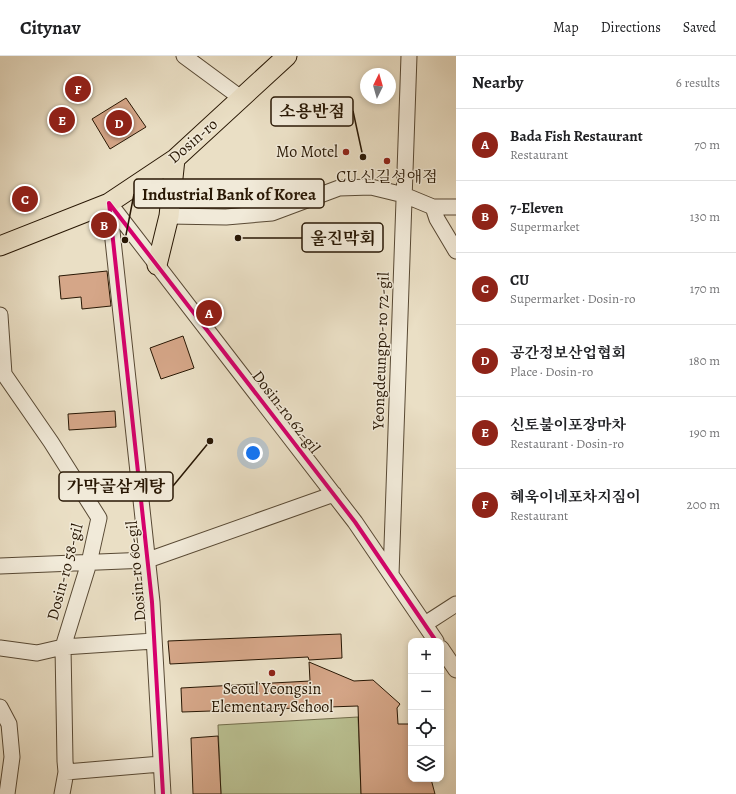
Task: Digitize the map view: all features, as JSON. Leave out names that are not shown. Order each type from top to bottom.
[{"type":"main road","name":"Dosin-ro","points":[[0,246],[109,203],[175,159],[287,56]]},
{"type":"main road","points":[[157,265],[169,216],[175,159]]},
{"type":"street","points":[[184,56],[241,98]]},
{"type":"street","name":"Yeongdeungpo-ro 72-gil","points":[[391,574],[409,56]]},
{"type":"street","points":[[169,216],[226,217],[272,213],[339,188],[371,187],[404,195],[433,207],[456,207]]},
{"type":"street","name":"Dosin-ro 62-gil","points":[[109,203],[334,494],[434,638]]},
{"type":"street","name":"Dosin-ro 60-gil","points":[[109,203],[148,560],[163,794]]},
{"type":"street","points":[[433,207],[437,219],[456,251]]},
{"type":"street","name":"Dosin-ro 58-gil","points":[[0,315],[4,374],[51,442],[99,518],[89,563],[63,647],[66,772],[62,794]]},
{"type":"street","name":"Dosin-ro 60-gil","points":[[148,560],[334,494]]},
{"type":"street","points":[[0,566],[148,560]]},
{"type":"street","points":[[425,624],[456,604]]},
{"type":"street","points":[[0,648],[37,653],[63,647],[154,641]]},
{"type":"street","points":[[444,652],[456,670]]},
{"type":"street","points":[[0,707],[9,724],[12,757],[7,794]]},
{"type":"street","points":[[66,772],[161,764]]},
{"type":"green space","points":[[358,717],[361,794],[221,794],[218,725]]},
{"type":"building","points":[[126,98],[146,127],[110,149],[92,119]]},
{"type":"building","points":[[107,271],[111,306],[82,309],[81,297],[61,299],[59,276]]},
{"type":"building","points":[[183,336],[194,368],[161,379],[150,348]]},
{"type":"building","points":[[115,411],[116,427],[69,430],[68,414]]},
{"type":"building","points":[[341,634],[342,658],[309,660],[308,657],[170,664],[168,641]]},
{"type":"building","points":[[309,662],[354,681],[373,680],[400,704],[397,708],[398,724],[408,724],[408,782],[432,782],[435,794],[361,794],[358,706],[182,712],[181,688],[310,681]]},
{"type":"building","points":[[218,736],[221,794],[193,794],[191,738]]},
{"type":"cycle path","points":[[109,203],[152,602],[163,794]]},
{"type":"cycle path","points":[[109,203],[355,522],[434,638]]},
{"type":"place","name":"혜욱이네포차지짐이","points":[[78,89]]},
{"type":"place","name":"신토불이포장마차","points":[[62,120]]},
{"type":"place","name":"공간정보산업협회","points":[[119,123]]},
{"type":"place","name":"Mo Motel","points":[[346,152]]},
{"type":"place","name":"소용반점","points":[[363,157]]},
{"type":"place","name":"CU 신길성애점","points":[[387,161]]},
{"type":"place","name":"CU","points":[[25,199]]},
{"type":"place","name":"7-Eleven","points":[[104,225]]},
{"type":"place","name":"울진막회","points":[[238,238]]},
{"type":"place","name":"Industrial Bank of Korea","points":[[125,240]]},
{"type":"place","name":"Bada Fish Restaurant","points":[[209,313]]},
{"type":"place","name":"가막골삼계탕","points":[[210,441]]},
{"type":"place","name":"Seoul Yeongsin Elementary School","points":[[272,673]]}]
